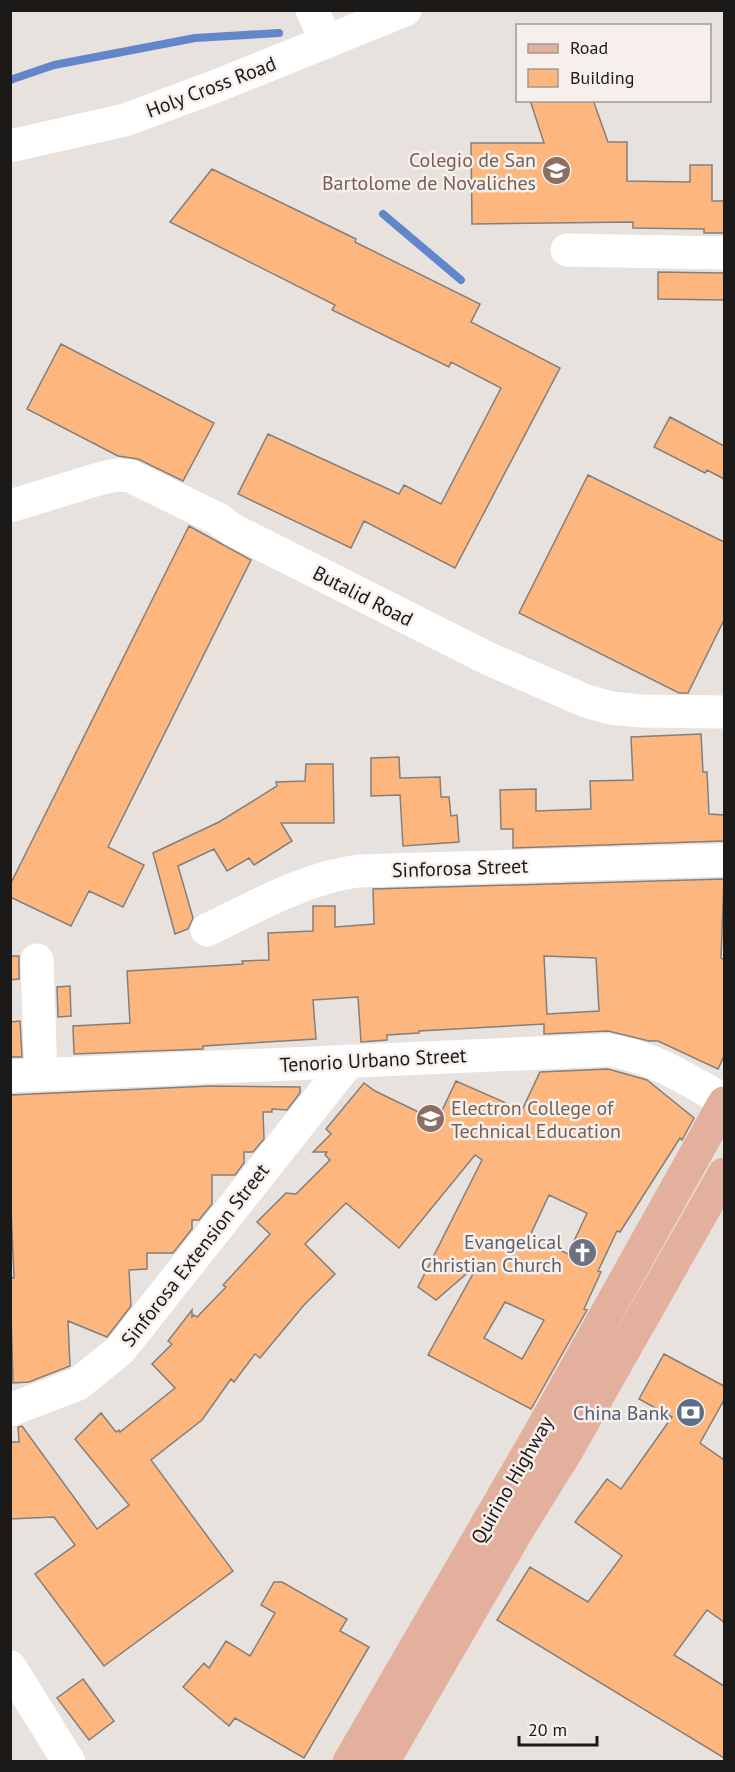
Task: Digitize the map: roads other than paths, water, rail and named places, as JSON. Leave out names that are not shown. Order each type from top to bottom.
[{"type":"main road","name":"Quirino Highway","points":[[383,1761],[569,1413],[610,1306],[724,1101]]},
{"type":"main road","points":[[688,1166],[722,1179]]},
{"type":"main road","name":"Quirino Highway","points":[[349,1761],[569,1413],[639,1322],[722,1179]]},
{"type":"main road","points":[[610,1306],[639,1322]]},
{"type":"street","points":[[312,10],[327,42]]},
{"type":"street","name":"Holy Cross Road","points":[[10,146],[125,120],[214,87],[405,10]]},
{"type":"street","points":[[567,250],[724,253]]},
{"type":"street","name":"Butalid Road","points":[[10,506],[102,478],[118,475],[130,476],[489,659],[586,701],[611,708],[641,711],[724,712]]},
{"type":"street","name":"Sinforosa Street","points":[[207,930],[317,879],[338,873],[370,870],[724,860]]},
{"type":"street","points":[[26,1075],[37,960]]},
{"type":"street","name":"Tenorio Urbano Street","points":[[26,1075],[609,1050],[632,1053],[654,1062],[724,1101]]},
{"type":"street","name":"Sinforosa Extension Street","points":[[10,1410],[78,1384],[120,1350],[349,1061]]},
{"type":"street","points":[[10,1667],[69,1761]]},
{"type":"waterway","points":[[10,80],[54,65],[195,38],[279,33]]},
{"type":"waterway","points":[[383,214],[461,280]]},
{"type":"place","name":"Colegio de San Bartolome de Novaliches","points":[[557,171]]},
{"type":"place","name":"Electron College of Technical Education","points":[[430,1119]]},
{"type":"place","name":"Evangelical Christian Church","points":[[583,1253]]},
{"type":"place","name":"China Bank","points":[[690,1413]]}]
